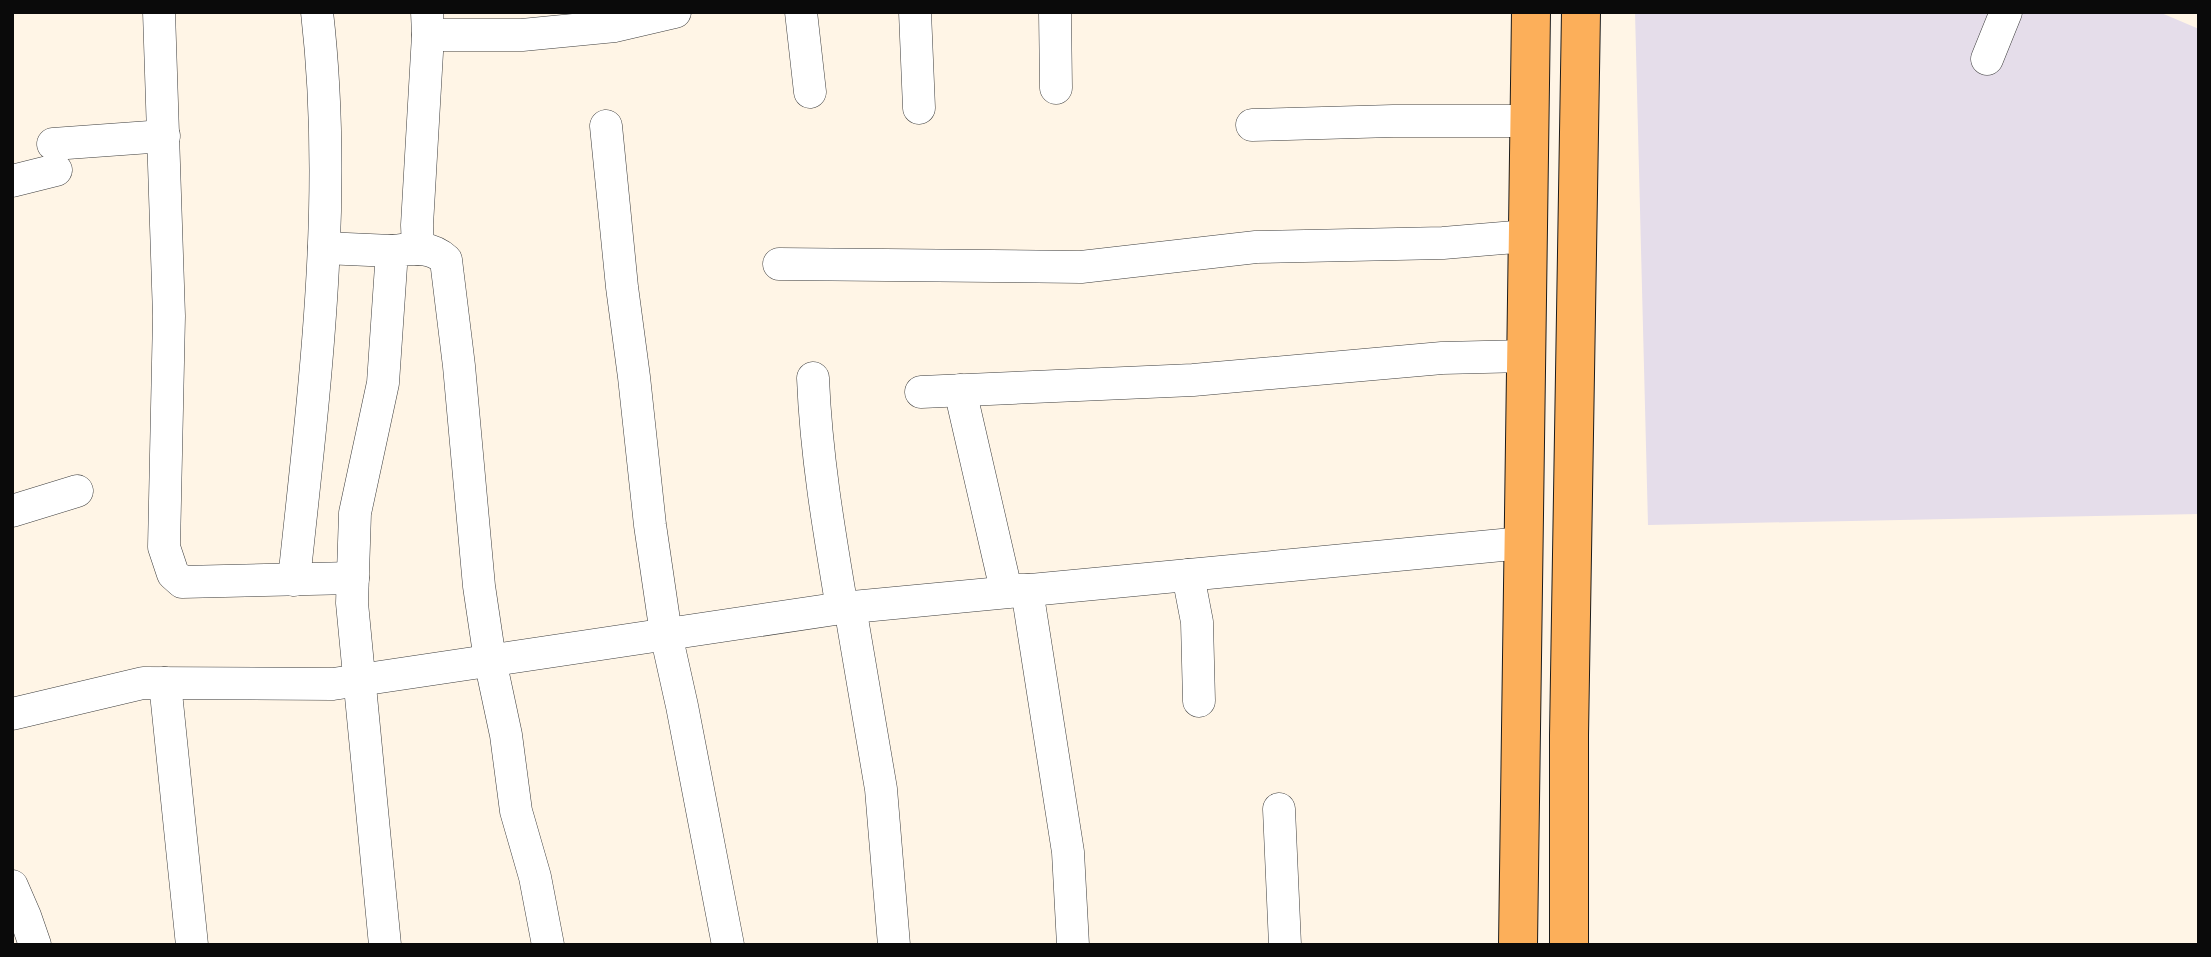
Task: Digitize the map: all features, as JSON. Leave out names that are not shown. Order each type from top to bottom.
[{"type":"main road","points":[[1518,945],[1531,12]]},
{"type":"main road","points":[[1569,945],[1569,735],[1581,12]]},
{"type":"street","points":[[159,12],[169,344],[164,547],[173,574],[182,582],[353,578]]},
{"type":"street","points":[[294,580],[320,320],[324,248],[325,106],[317,12]]},
{"type":"street","points":[[385,945],[352,603],[355,513],[383,383],[405,250],[417,225],[427,23],[522,34],[615,26],[675,12]]},
{"type":"street","points":[[801,12],[810,92]]},
{"type":"street","points":[[915,12],[919,108]]},
{"type":"street","points":[[1055,12],[1056,88]]},
{"type":"street","points":[[1987,59],[2006,12]]},
{"type":"street","points":[[1252,125],[1529,121]]},
{"type":"street","points":[[606,126],[622,288],[650,525],[666,634],[728,945]]},
{"type":"street","points":[[12,181],[54,157],[164,136]]},
{"type":"street","points":[[779,264],[1081,267],[1256,247],[1443,243],[1527,236]]},
{"type":"street","points":[[324,248],[437,251],[446,260],[459,366],[479,586],[490,660],[506,735],[516,810],[536,877],[548,945]]},
{"type":"street","points":[[921,392],[1193,380],[1442,358],[1525,356]]},
{"type":"street","points":[[813,378],[815,427],[829,533],[881,789],[894,945]]},
{"type":"street","points":[[960,390],[1006,590],[1027,590]]},
{"type":"street","points":[[12,511],[77,491]]},
{"type":"street","points":[[12,714],[144,683],[333,684],[846,607],[1523,543]]},
{"type":"street","points":[[1188,575],[1197,622],[1199,701]]},
{"type":"street","points":[[1027,590],[1068,852],[1073,945]]},
{"type":"street","points":[[165,683],[192,945]]},
{"type":"street","points":[[1279,809],[1285,945]]},
{"type":"street","points":[[12,886],[35,945]]},
{"type":"shaded area","points":[[1635,12],[2159,12],[2199,29],[2199,514],[1648,525]]}]
